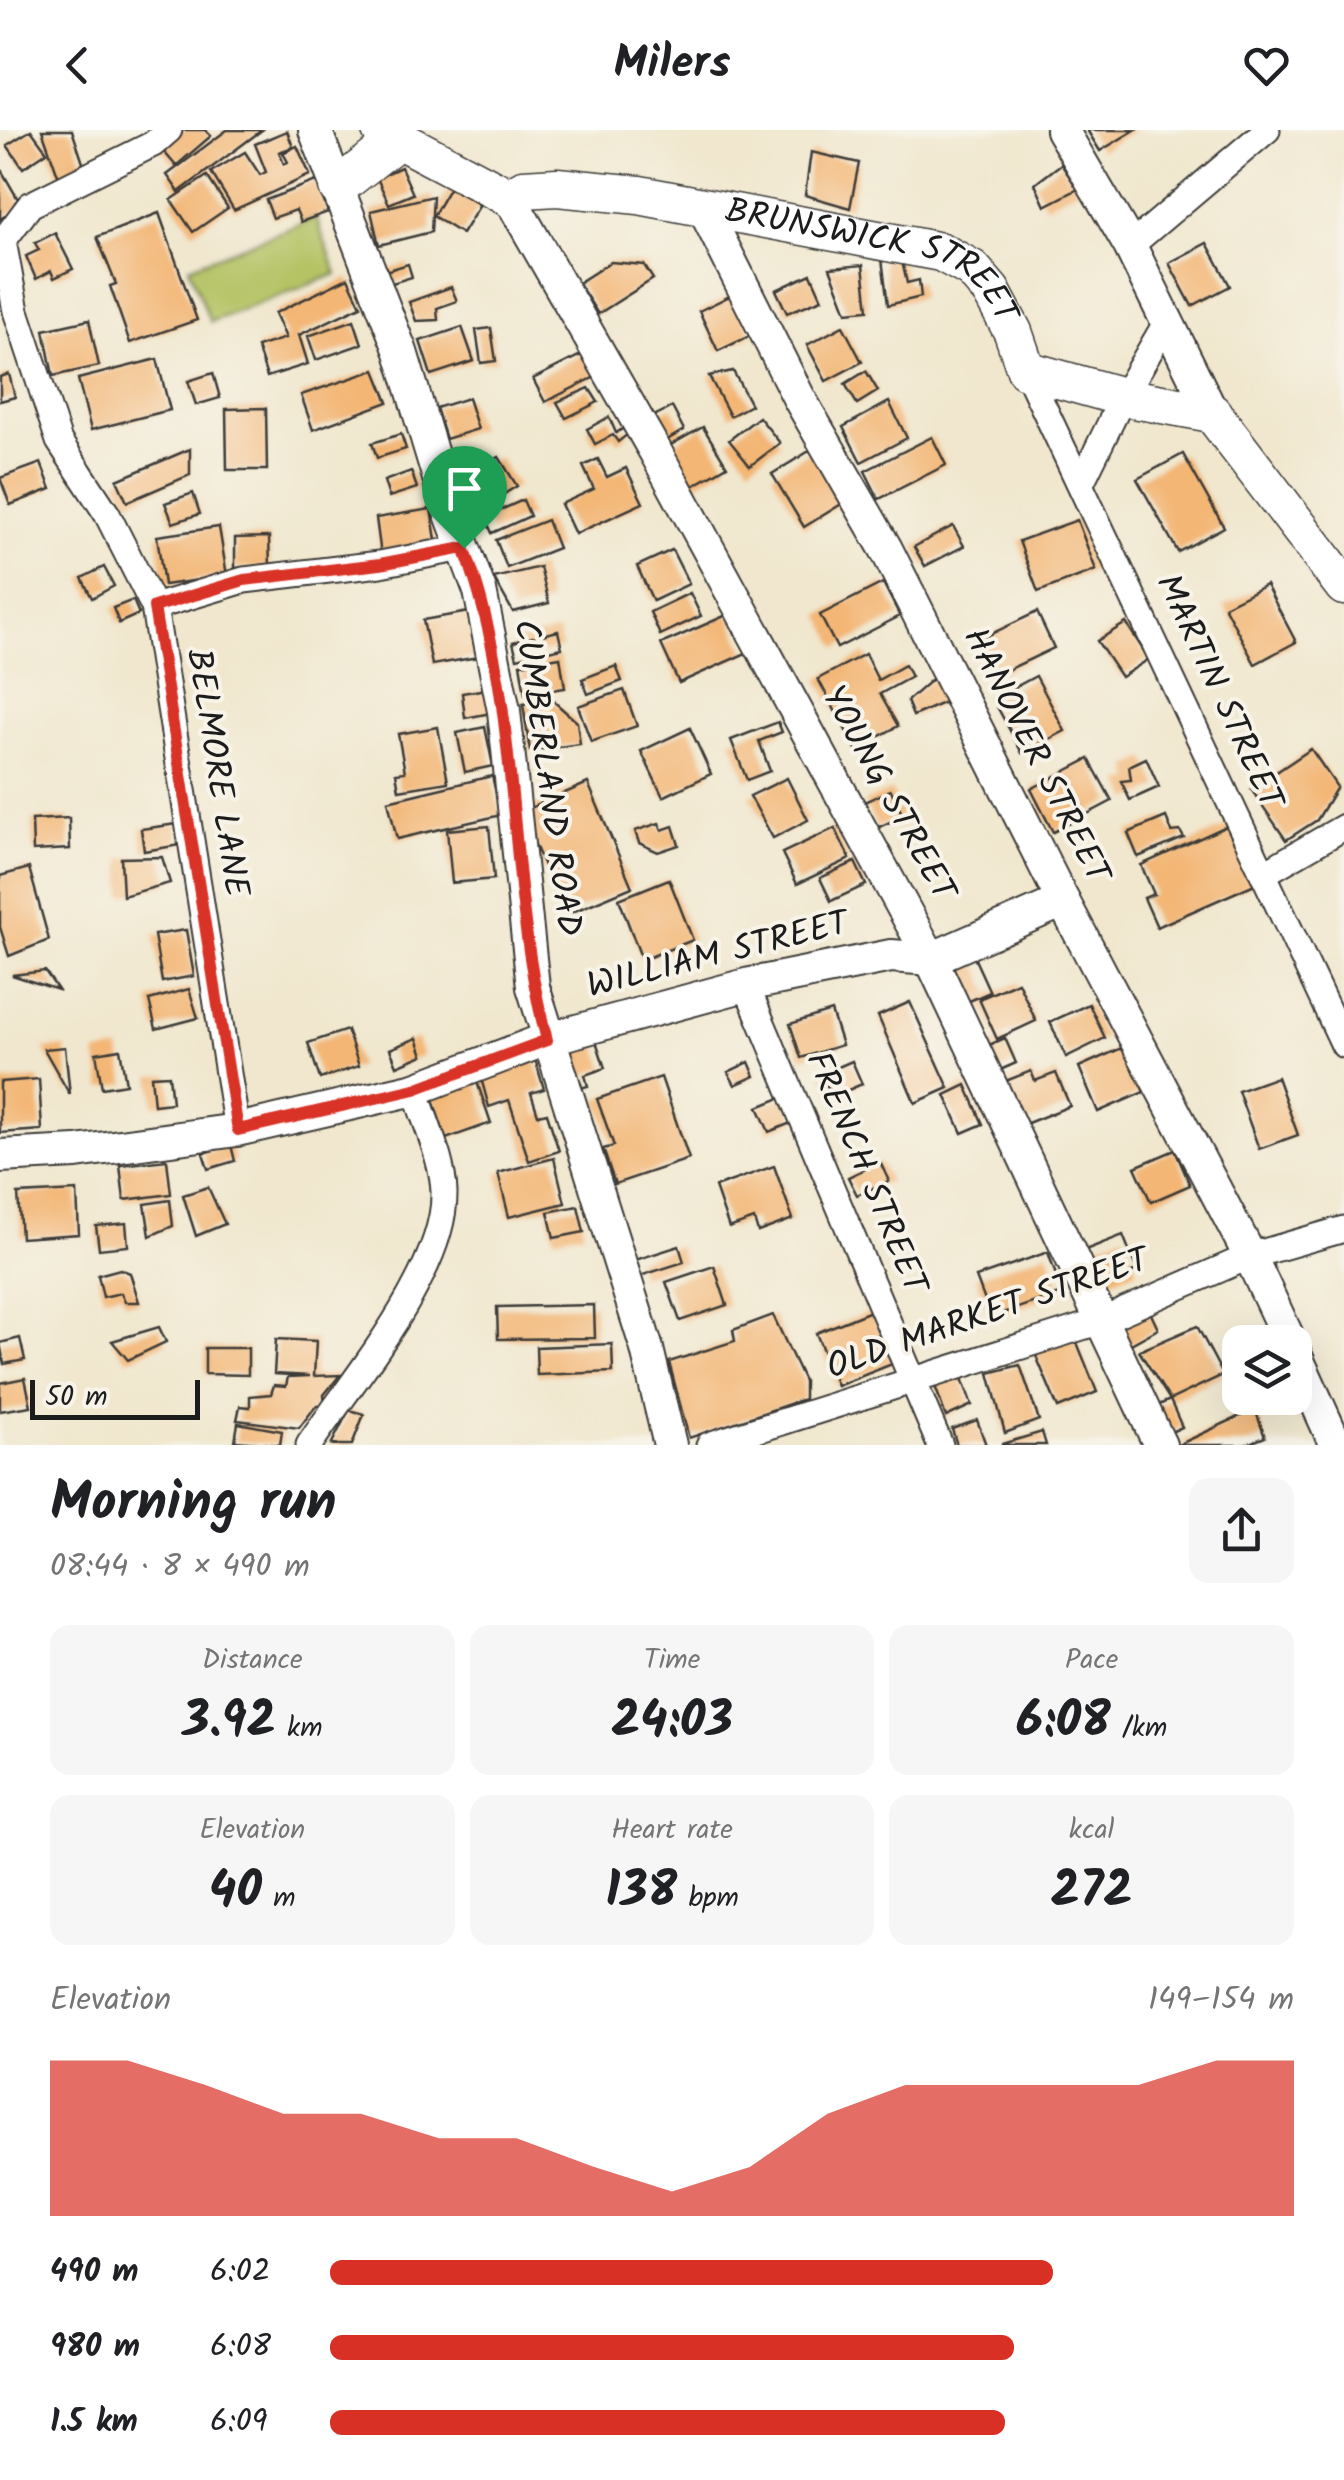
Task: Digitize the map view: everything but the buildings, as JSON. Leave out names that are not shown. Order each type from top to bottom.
[{"type":"main road","points":[[338,187],[390,134],[510,198]]},
{"type":"main road","name":"BRUNSWICK STREET","points":[[510,198],[523,189],[557,187],[639,196],[846,231],[956,257],[990,291],[1013,332],[1026,370],[1123,397],[1212,413]]},
{"type":"main road","points":[[1212,413],[1344,586]]},
{"type":"street","name":"BELMORE LANE","points":[[169,130],[152,144],[30,205],[3,241],[16,311],[59,440],[106,514],[154,607],[238,1130]]},
{"type":"street","name":"CUMBERLAND ROAD","points":[[315,130],[401,352],[480,590],[504,711],[533,987],[647,1349],[670,1445]]},
{"type":"street","points":[[1062,130],[1130,246],[1212,413]]},
{"type":"street","points":[[1130,246],[1268,130]]},
{"type":"street","name":"YOUNG STREET","points":[[510,198],[655,451],[931,959],[1160,1445]]},
{"type":"street","name":"HANOVER STREET","points":[[704,209],[799,398],[886,549],[1282,1325]]},
{"type":"street","points":[[1082,482],[1123,397],[1166,323]]},
{"type":"street","name":"MARTIN STREET","points":[[1026,370],[1344,1045]]},
{"type":"street","points":[[154,607],[244,580],[380,564],[464,548]]},
{"type":"street","points":[[1264,874],[1344,828]]},
{"type":"street","points":[[931,959],[1063,901]]},
{"type":"street","name":"WILLIAM STREET","points":[[0,1156],[76,1152],[238,1130],[415,1089],[547,1040],[746,986],[891,956],[931,959]]},
{"type":"street","name":"FRENCH STREET","points":[[746,986],[940,1445]]},
{"type":"street","points":[[309,1445],[423,1276],[443,1224],[444,1188],[415,1089]]},
{"type":"street","name":"OLD MARKET STREET","points":[[709,1445],[1101,1321],[1250,1256],[1344,1229]]},
{"type":"street","points":[[1312,1392],[1336,1445]]},
{"type":"green space","points":[[316,218],[337,274],[210,322],[189,267]]},
{"type":"route","points":[[464,548],[480,590],[504,711],[533,987],[547,1040],[415,1089],[238,1130],[154,607],[244,580],[380,564],[464,548]]}]
